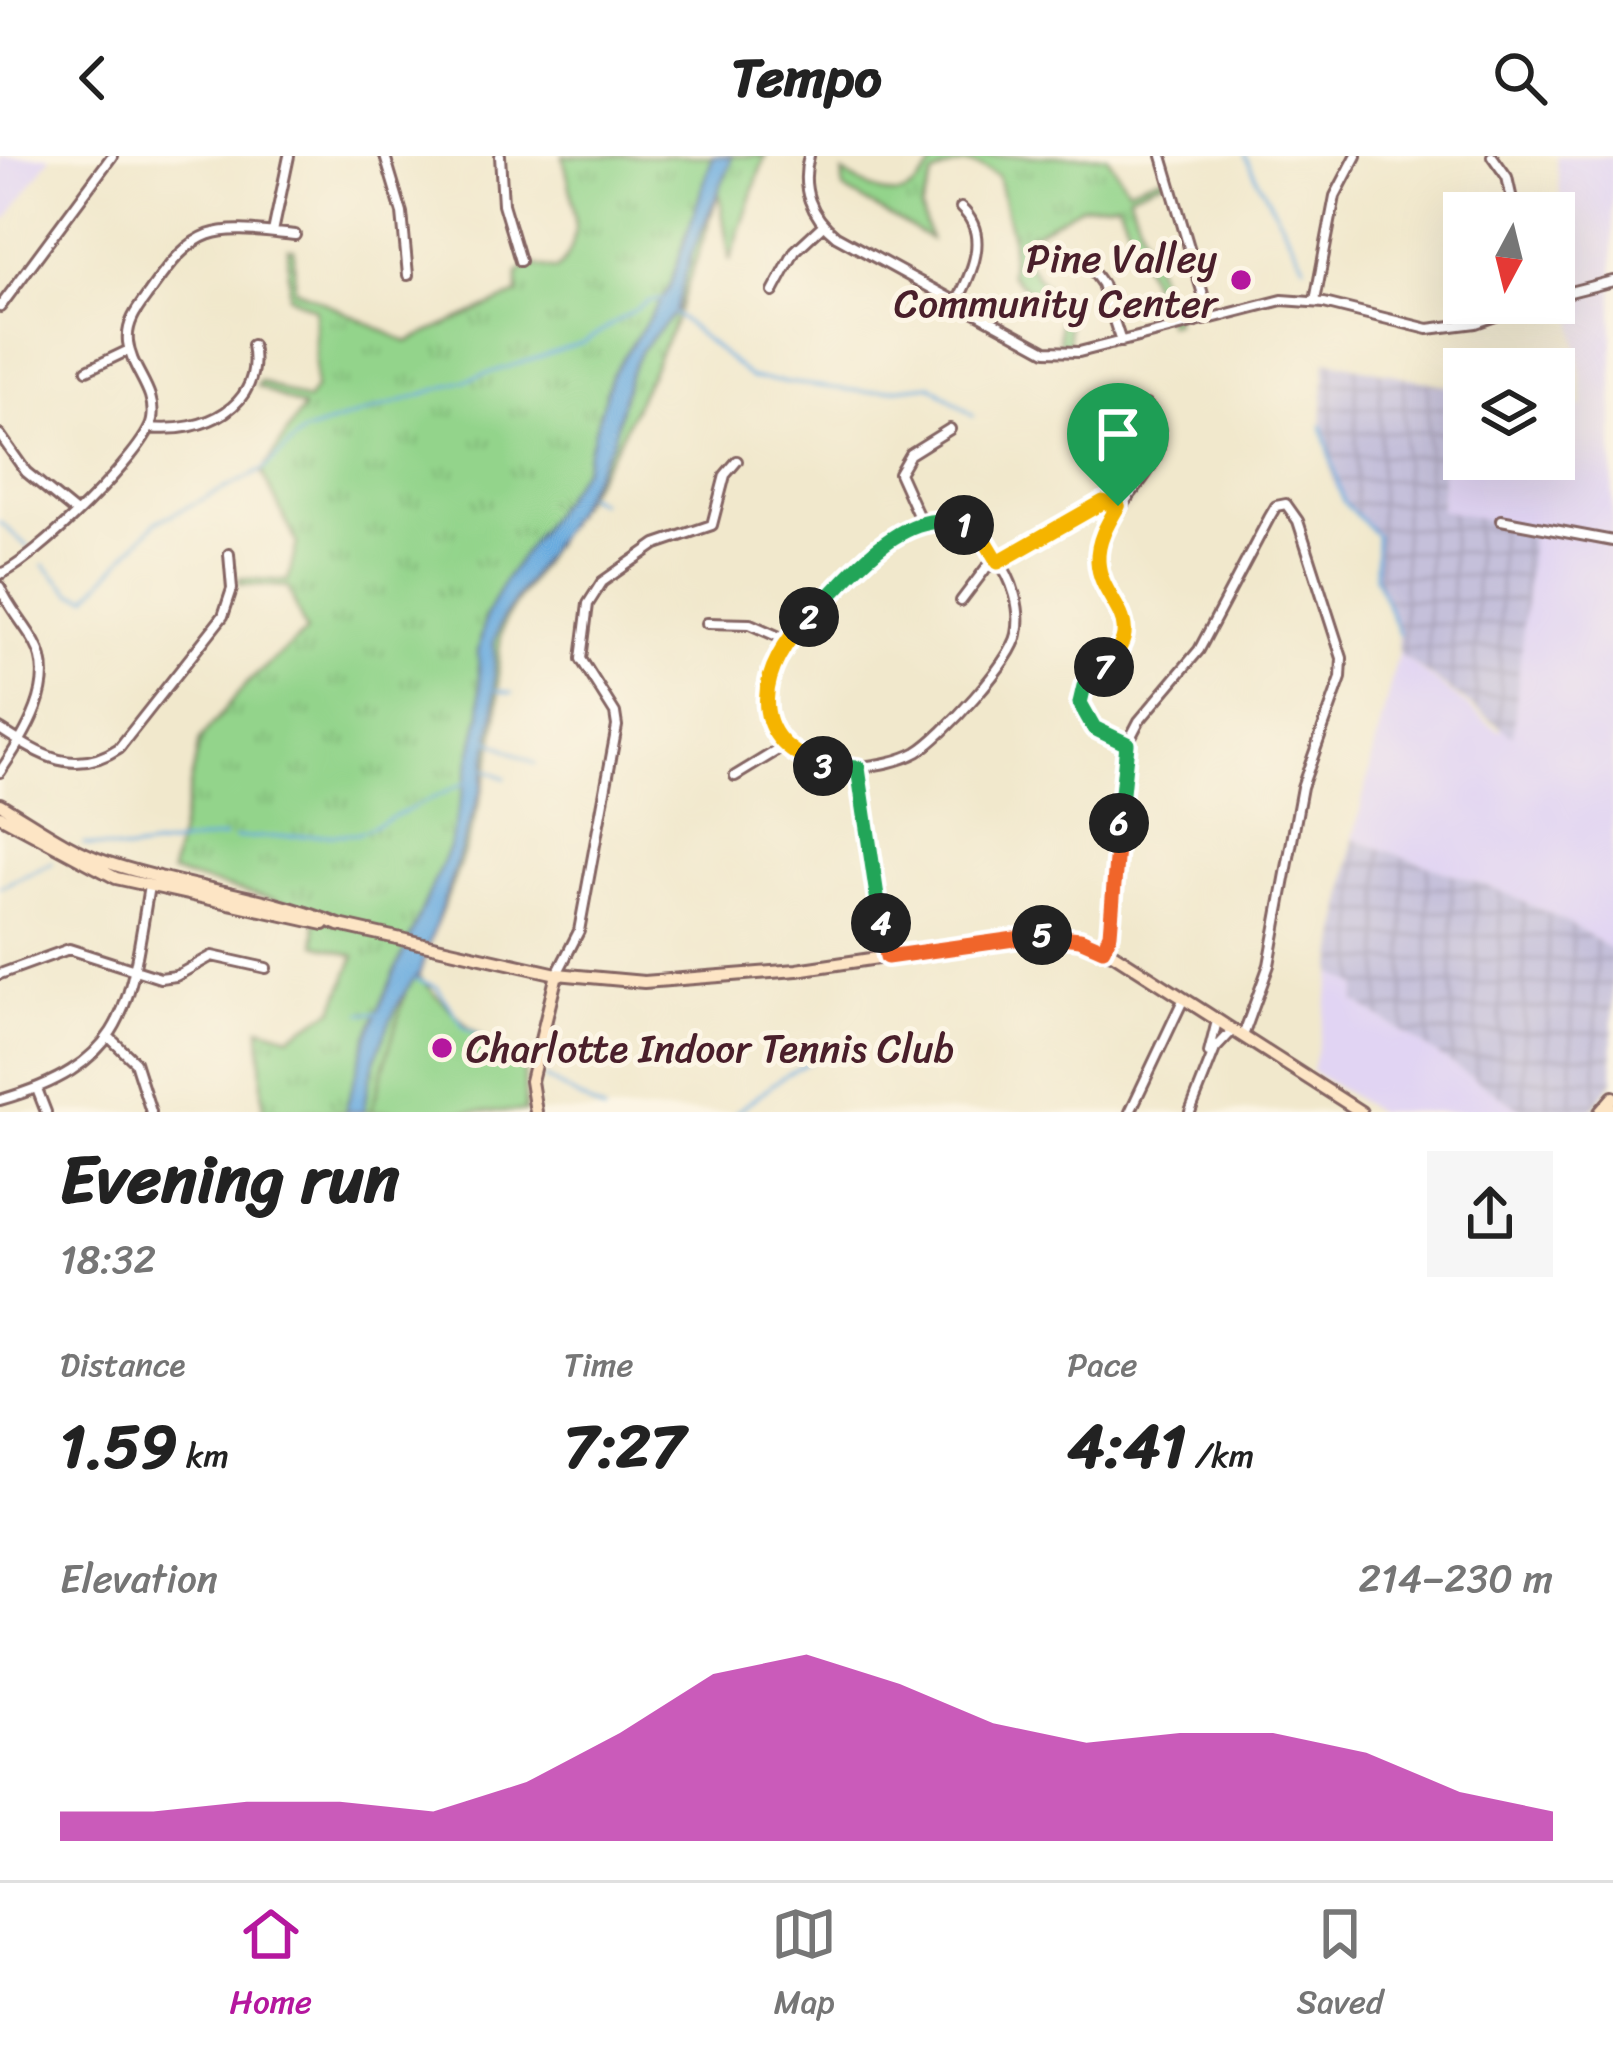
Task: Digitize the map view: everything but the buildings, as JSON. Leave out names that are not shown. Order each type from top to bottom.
[{"type":"main road","points":[[0,804],[99,860],[151,880]]},
{"type":"main road","points":[[0,816],[94,869],[557,974],[684,982],[1032,935],[1080,939],[1184,998],[1361,1112]]},
{"type":"main road","points":[[536,1112],[531,1082],[557,974]]},
{"type":"main road","points":[[1600,1112],[1613,1097]]},
{"type":"street","points":[[0,307],[112,156]]},
{"type":"street","points":[[273,232],[289,156]]},
{"type":"street","points":[[385,156],[402,213],[408,274]]},
{"type":"street","points":[[500,156],[503,204],[520,261]]},
{"type":"street","points":[[808,156],[806,187],[823,225],[956,304],[1046,350],[1070,353],[1282,301],[1315,302],[1428,329],[1468,324]]},
{"type":"street","points":[[1162,156],[1210,318]]},
{"type":"street","points":[[1315,302],[1335,196],[1356,156]]},
{"type":"street","points":[[1492,156],[1507,177],[1510,192]]},
{"type":"street","points":[[956,304],[976,251],[973,222],[961,208]]},
{"type":"street","points":[[773,292],[795,251],[823,225]]},
{"type":"street","points":[[0,574],[37,554],[137,452],[150,428],[152,398],[129,350],[134,314],[188,242],[220,228],[296,235]]},
{"type":"street","points":[[1082,256],[1102,284],[1121,342]]},
{"type":"street","points":[[1575,291],[1613,281]]},
{"type":"street","points":[[150,428],[193,428],[223,415],[253,377],[252,345]]},
{"type":"street","points":[[87,370],[129,350]]},
{"type":"street","points":[[1121,403],[1146,405],[1161,435],[1146,476],[1118,506],[1102,536],[1098,560],[1122,609],[1124,632],[1115,655],[1084,686],[1080,703],[1094,728],[1127,744]]},
{"type":"street","points":[[922,522],[899,473],[910,454],[950,429]]},
{"type":"street","points":[[0,435],[26,472],[74,512]]},
{"type":"street","points":[[557,974],[578,931],[617,726],[615,712],[581,659],[588,604],[608,577],[656,544],[712,525],[725,475],[736,461]]},
{"type":"street","points":[[961,601],[979,574],[998,562],[1103,502],[1118,506]]},
{"type":"street","points":[[1103,949],[1110,934],[1127,744],[1139,721],[1199,650],[1276,506],[1291,506],[1342,658],[1341,678],[1302,787],[1269,965],[1238,1033],[1214,1047]]},
{"type":"street","points":[[1501,520],[1613,541]]},
{"type":"street","points":[[922,522],[966,525],[983,537],[998,562],[1018,620],[1007,657],[928,745],[895,761],[858,768],[817,764],[786,745],[773,724],[766,694],[770,666],[785,640],[900,533],[922,522]]},
{"type":"street","points":[[0,730],[44,757],[74,764],[97,760],[124,744],[223,616],[232,590],[229,554]]},
{"type":"street","points":[[0,586],[42,662],[40,694],[0,772]]},
{"type":"street","points":[[707,623],[750,624],[785,640]]},
{"type":"street","points":[[735,776],[786,745]]},
{"type":"street","points":[[858,768],[887,957]]},
{"type":"street","points":[[0,1100],[74,1071],[109,1037],[126,1004],[151,880]]},
{"type":"street","points":[[0,974],[65,949],[169,977],[212,956],[266,968]]},
{"type":"street","points":[[1130,1112],[1184,998]]},
{"type":"street","points":[[1190,1112],[1208,1078],[1217,1020]]},
{"type":"street","points":[[109,1037],[140,1071],[152,1112]]},
{"type":"street","points":[[37,1089],[46,1112]]},
{"type":"shaded area","points":[[0,156],[51,156],[7,219],[0,215]]},
{"type":"shaded area","points":[[1556,156],[1613,156],[1613,951],[1569,923],[1498,890],[1353,839],[1398,653],[1501,732],[1440,510],[1443,464],[1443,480],[1575,480],[1575,406],[1584,407],[1575,324],[1575,192],[1560,192]]},
{"type":"shaded area","points":[[1326,360],[1443,385],[1440,510],[1532,528],[1513,736],[1398,653],[1399,633],[1375,577],[1375,535],[1343,502],[1334,483],[1322,426]]},
{"type":"shaded area","points":[[1353,839],[1498,890],[1569,923],[1613,951],[1613,1081],[1590,1112],[1526,1112],[1356,1002],[1358,986],[1333,973]]},
{"type":"shaded area","points":[[1333,973],[1358,986],[1356,1002],[1526,1112],[1377,1112],[1312,1071]]},
{"type":"green space","points":[[563,156],[765,156],[730,261],[719,192],[675,322],[618,442],[506,619],[493,747],[480,801],[433,932],[422,934],[371,1112],[263,1112],[260,1027],[289,1036],[334,1009],[355,956],[316,944],[315,910],[171,873],[200,740],[246,684],[306,632],[288,587],[240,584],[240,578],[288,581],[297,543],[262,473],[303,408],[257,386],[260,381],[307,401],[315,389],[315,309],[289,296],[288,248],[294,249],[295,288],[407,342],[518,294],[518,273],[532,264],[556,270],[566,258],[575,231]]},
{"type":"green space","points":[[938,156],[1107,156],[1128,188],[1167,174],[1169,178],[1129,194],[1175,322],[1168,324],[1118,202],[1082,206],[1029,236],[1022,257],[1067,314],[1069,348],[1059,348],[1059,316],[1010,275],[1012,238],[998,176],[966,164],[933,176],[921,209],[930,239],[843,189],[843,173],[886,194],[907,192]]},
{"type":"green space","name":"Charlotte Indoor Tennis Club","points":[[409,967],[470,1029],[524,1067],[525,1111],[371,1112]]},
{"type":"water","points":[[713,156],[731,156],[730,164],[691,255],[675,313],[641,350],[629,376],[613,440],[565,525],[502,619],[494,643],[495,711],[481,790],[419,974],[383,1039],[364,1112],[345,1112],[367,1036],[450,845],[481,713],[478,651],[486,616],[504,581],[584,467],[611,376],[669,288]]},
{"type":"waterway","points":[[1245,156],[1304,264]]},
{"type":"waterway","points":[[44,565],[72,593],[88,597],[156,522],[263,470],[304,432],[583,343],[649,301],[662,300]]},
{"type":"waterway","points":[[675,314],[751,378],[867,392],[931,385],[973,416]]},
{"type":"waterway","points":[[1322,426],[1343,502],[1376,535],[1375,577],[1399,634]]},
{"type":"waterway","points":[[585,494],[599,502]]},
{"type":"waterway","points":[[0,522],[28,547]]},
{"type":"waterway","points":[[496,690],[512,693]]},
{"type":"waterway","points":[[489,740],[535,764]]},
{"type":"waterway","points":[[485,769],[505,778]]},
{"type":"waterway","points":[[234,838],[357,834],[465,783]]},
{"type":"waterway","points":[[84,844],[124,851],[225,837]]},
{"type":"waterway","points":[[0,887],[52,863]]},
{"type":"waterway","points":[[416,979],[437,987],[464,1027],[518,1062]]},
{"type":"waterway","points":[[362,1013],[383,1013]]},
{"type":"waterway","points":[[736,1112],[784,1076],[847,1041]]},
{"type":"waterway","points":[[545,1078],[604,1112]]},
{"type":"place","name":"Pine Valley Community Center","points":[[1241,280]]},
{"type":"place","name":"Charlotte Indoor Tennis Club","points":[[442,1048]]},
{"type":"route","points":[[1103,502],[1118,506],[1102,536],[1098,560],[1100,574],[1122,609],[1124,632],[1115,655],[1080,696],[1085,718],[1094,728],[1127,744],[1109,938],[1103,949],[1080,939],[1032,935],[887,957],[858,768],[817,764],[795,753],[780,738],[766,694],[775,656],[816,610],[911,525],[938,519],[966,525],[983,537],[998,562],[1065,528],[1103,502]]}]
